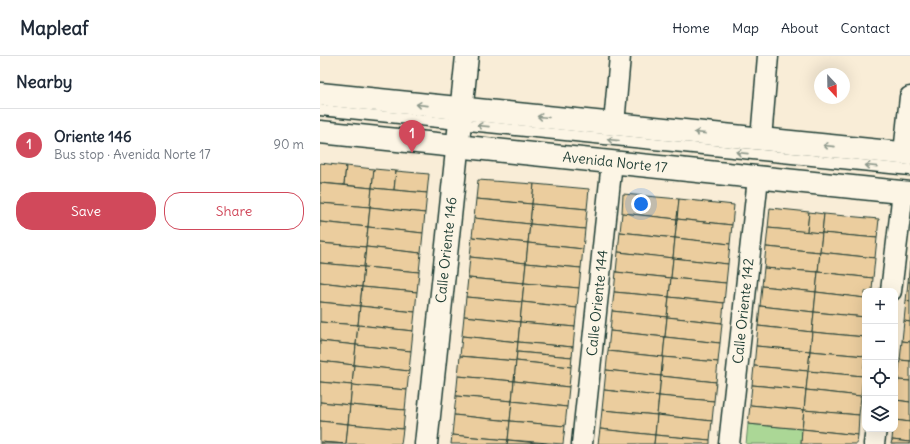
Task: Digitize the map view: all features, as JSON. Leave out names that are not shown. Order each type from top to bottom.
[{"type":"main road","name":"Calle Oriente 146","points":[[426,444],[467,56]]},
{"type":"main road","name":"Avenida Norte 17","points":[[320,94],[459,129],[612,162],[758,178],[908,190]]},
{"type":"main road","name":"Avenida Norte 17","points":[[320,132],[614,124],[761,139],[908,159]]},
{"type":"street","points":[[614,124],[620,56]]},
{"type":"street","points":[[761,139],[768,56]]},
{"type":"street","points":[[908,159],[910,97]]},
{"type":"street","name":"Calle Oriente 144","points":[[582,444],[612,162]]},
{"type":"street","name":"Calle Oriente 142","points":[[729,444],[758,178]]},
{"type":"street","points":[[892,288],[908,190]]},
{"type":"street","points":[[874,444],[876,432]]},
{"type":"lane","points":[[320,110],[908,190]]},
{"type":"lane","points":[[320,126],[459,129],[908,159]]},
{"type":"green space","points":[[748,424],[802,429],[801,444],[746,444]]},
{"type":"building","points":[[320,163],[346,166],[344,185],[320,183]]},
{"type":"building","points":[[346,166],[374,169],[372,188],[344,185]]},
{"type":"building","points":[[374,169],[396,171],[394,190],[372,188]]},
{"type":"building","points":[[396,171],[429,174],[427,193],[394,190]]},
{"type":"building","points":[[478,180],[534,184],[532,204],[476,199]]},
{"type":"building","points":[[320,183],[372,188],[370,207],[320,203]]},
{"type":"building","points":[[534,184],[589,189],[587,209],[532,204]]},
{"type":"building","points":[[372,188],[427,193],[425,213],[370,207]]},
{"type":"building","points":[[623,194],[679,199],[677,219],[622,213]]},
{"type":"building","points":[[476,199],[532,204],[530,224],[474,218]]},
{"type":"building","points":[[679,199],[734,205],[732,225],[677,219]]},
{"type":"building","points":[[320,203],[370,207],[368,227],[320,222]]},
{"type":"building","points":[[532,204],[587,209],[585,229],[530,224]]},
{"type":"building","points":[[370,207],[425,213],[423,233],[368,227]]},
{"type":"building","points":[[770,208],[809,212],[807,232],[768,228]]},
{"type":"building","points":[[809,212],[824,214],[822,233],[807,232]]},
{"type":"building","points":[[622,213],[677,219],[675,238],[620,232]]},
{"type":"building","points":[[824,214],[879,219],[877,238],[822,233]]},
{"type":"building","points":[[474,218],[530,224],[528,243],[472,237]]},
{"type":"building","points":[[677,219],[732,225],[730,244],[675,238]]},
{"type":"building","points":[[320,222],[368,227],[366,247],[320,243]]},
{"type":"building","points":[[530,224],[585,229],[583,249],[528,243]]},
{"type":"building","points":[[368,227],[423,233],[421,253],[366,247]]},
{"type":"building","points":[[768,228],[822,233],[820,252],[766,247]]},
{"type":"building","points":[[620,232],[675,238],[673,258],[618,252]]},
{"type":"building","points":[[822,233],[877,238],[875,258],[820,252]]},
{"type":"building","points":[[472,237],[528,243],[526,263],[470,257]]},
{"type":"building","points":[[675,238],[730,244],[728,264],[673,258]]},
{"type":"building","points":[[320,243],[366,247],[364,267],[320,263]]},
{"type":"building","points":[[528,243],[583,249],[581,268],[526,263]]},
{"type":"building","points":[[366,247],[421,253],[419,272],[364,267]]},
{"type":"building","points":[[766,247],[820,252],[818,272],[764,268]]},
{"type":"building","points":[[618,252],[673,258],[671,278],[616,272]]},
{"type":"building","points":[[820,252],[875,258],[873,278],[818,272]]},
{"type":"building","points":[[470,257],[526,263],[524,283],[468,278]]},
{"type":"building","points":[[673,258],[728,264],[726,283],[671,278]]},
{"type":"building","points":[[910,262],[910,282],[908,282]]},
{"type":"building","points":[[320,263],[364,267],[362,287],[320,282]]},
{"type":"building","points":[[526,263],[581,268],[579,288],[524,283]]},
{"type":"building","points":[[364,267],[419,272],[417,292],[362,287]]},
{"type":"building","points":[[764,268],[818,272],[816,292],[762,286]]},
{"type":"building","points":[[616,272],[671,278],[669,297],[614,292]]},
{"type":"building","points":[[818,272],[873,278],[872,288],[862,288],[862,298],[816,292]]},
{"type":"building","points":[[468,278],[524,283],[522,302],[466,297]]},
{"type":"building","points":[[671,278],[726,283],[724,303],[669,297]]},
{"type":"building","points":[[320,282],[362,287],[360,306],[320,302]]},
{"type":"building","points":[[908,282],[910,282],[910,302],[906,301]]},
{"type":"building","points":[[524,283],[579,288],[577,308],[522,302]]},
{"type":"building","points":[[762,286],[816,292],[814,312],[760,306]]},
{"type":"building","points":[[362,287],[417,292],[415,312],[360,306]]},
{"type":"building","points":[[614,292],[669,297],[667,317],[612,311]]},
{"type":"building","points":[[816,292],[862,298],[862,317],[814,312]]},
{"type":"building","points":[[466,297],[522,302],[520,322],[464,316]]},
{"type":"building","points":[[669,297],[724,303],[722,323],[667,317]]},
{"type":"building","points":[[906,301],[910,302],[910,322],[904,321]]},
{"type":"building","points":[[320,302],[360,306],[358,325],[320,322]]},
{"type":"building","points":[[522,302],[577,308],[575,327],[520,322]]},
{"type":"building","points":[[360,306],[415,312],[413,331],[358,325]]},
{"type":"building","points":[[760,306],[814,312],[812,332],[758,326]]},
{"type":"building","points":[[612,311],[667,317],[665,337],[610,331]]},
{"type":"building","points":[[814,312],[862,317],[862,337],[812,332]]},
{"type":"building","points":[[464,316],[520,322],[518,342],[462,336]]},
{"type":"building","points":[[667,317],[722,323],[720,343],[665,337]]},
{"type":"building","points":[[904,321],[910,322],[910,342],[902,341]]},
{"type":"building","points":[[320,322],[358,325],[356,345],[320,341]]},
{"type":"building","points":[[520,322],[575,327],[573,347],[518,342]]},
{"type":"building","points":[[358,325],[413,331],[411,351],[356,345]]},
{"type":"building","points":[[758,326],[812,332],[810,351],[756,346]]},
{"type":"building","points":[[610,331],[665,337],[663,357],[608,351]]},
{"type":"building","points":[[812,332],[862,337],[862,356],[810,351]]},
{"type":"building","points":[[462,336],[518,342],[516,361],[460,356]]},
{"type":"building","points":[[665,337],[720,343],[718,362],[663,357]]},
{"type":"building","points":[[320,341],[356,345],[354,365],[320,361]]},
{"type":"building","points":[[902,341],[910,342],[910,361],[900,360]]},
{"type":"building","points":[[518,342],[573,347],[572,357],[517,352]]},
{"type":"building","points":[[356,345],[411,351],[409,371],[354,365]]},
{"type":"building","points":[[756,346],[810,351],[808,371],[754,366]]},
{"type":"building","points":[[608,351],[663,357],[661,376],[606,370]]},
{"type":"building","points":[[810,351],[862,356],[862,376],[808,371]]},
{"type":"building","points":[[517,352],[572,357],[571,367],[516,361]]},
{"type":"building","points":[[460,356],[516,361],[514,381],[458,376]]},
{"type":"building","points":[[663,357],[718,362],[716,382],[661,376]]},
{"type":"building","points":[[900,360],[910,361],[910,381],[898,380]]},
{"type":"building","points":[[320,361],[354,365],[352,385],[320,382]]},
{"type":"building","points":[[516,361],[571,367],[569,387],[514,381]]},
{"type":"building","points":[[354,365],[409,371],[407,390],[352,385]]},
{"type":"building","points":[[754,366],[808,371],[806,390],[752,385]]},
{"type":"building","points":[[606,370],[661,376],[659,396],[604,390]]},
{"type":"building","points":[[808,371],[862,376],[861,396],[806,390]]},
{"type":"building","points":[[458,376],[514,381],[512,401],[456,396]]},
{"type":"building","points":[[661,376],[716,382],[714,401],[659,396]]},
{"type":"building","points":[[898,380],[910,381],[910,402],[898,400]]},
{"type":"building","points":[[514,381],[569,387],[567,407],[512,401]]},
{"type":"building","points":[[320,382],[352,385],[350,405],[320,402]]},
{"type":"building","points":[[352,385],[407,390],[405,410],[350,405]]},
{"type":"building","points":[[752,385],[806,390],[804,410],[750,405]]},
{"type":"building","points":[[604,390],[659,396],[657,415],[602,410]]},
{"type":"building","points":[[806,390],[861,396],[859,415],[804,410]]},
{"type":"building","points":[[456,396],[512,401],[510,421],[454,415]]},
{"type":"building","points":[[659,396],[714,401],[712,421],[657,415]]},
{"type":"building","points":[[898,400],[910,402],[910,422],[898,420]]},
{"type":"building","points":[[512,401],[567,407],[565,426],[510,421]]},
{"type":"building","points":[[320,402],[350,405],[348,424],[320,421]]},
{"type":"building","points":[[350,405],[405,410],[403,429],[348,424]]},
{"type":"building","points":[[750,405],[804,410],[802,429],[748,424]]},
{"type":"building","points":[[602,410],[657,415],[655,435],[600,429]]},
{"type":"building","points":[[804,410],[859,415],[858,435],[802,429]]},
{"type":"building","points":[[454,415],[510,421],[508,440],[452,435]]},
{"type":"building","points":[[657,415],[712,421],[710,440],[655,435]]},
{"type":"building","points":[[898,420],[910,422],[910,442],[892,440],[893,432],[898,432]]},
{"type":"building","points":[[320,421],[348,424],[346,444],[320,442]]},
{"type":"building","points":[[510,421],[565,426],[563,444],[508,440]]},
{"type":"building","points":[[348,424],[403,429],[401,444],[346,444]]},
{"type":"building","points":[[600,429],[655,435],[654,444],[598,444]]},
{"type":"building","points":[[802,429],[858,435],[857,444],[801,444]]},
{"type":"building","points":[[452,435],[508,440],[507,444],[451,444]]},
{"type":"building","points":[[655,435],[710,440],[710,444],[654,444]]},
{"type":"building","points":[[508,440],[547,444],[507,444]]},
{"type":"building","points":[[892,440],[910,442],[910,444],[891,444]]},
{"type":"building","points":[[320,442],[346,444],[320,444]]},
{"type":"place","name":"Oriente 146","points":[[412,153]]}]
